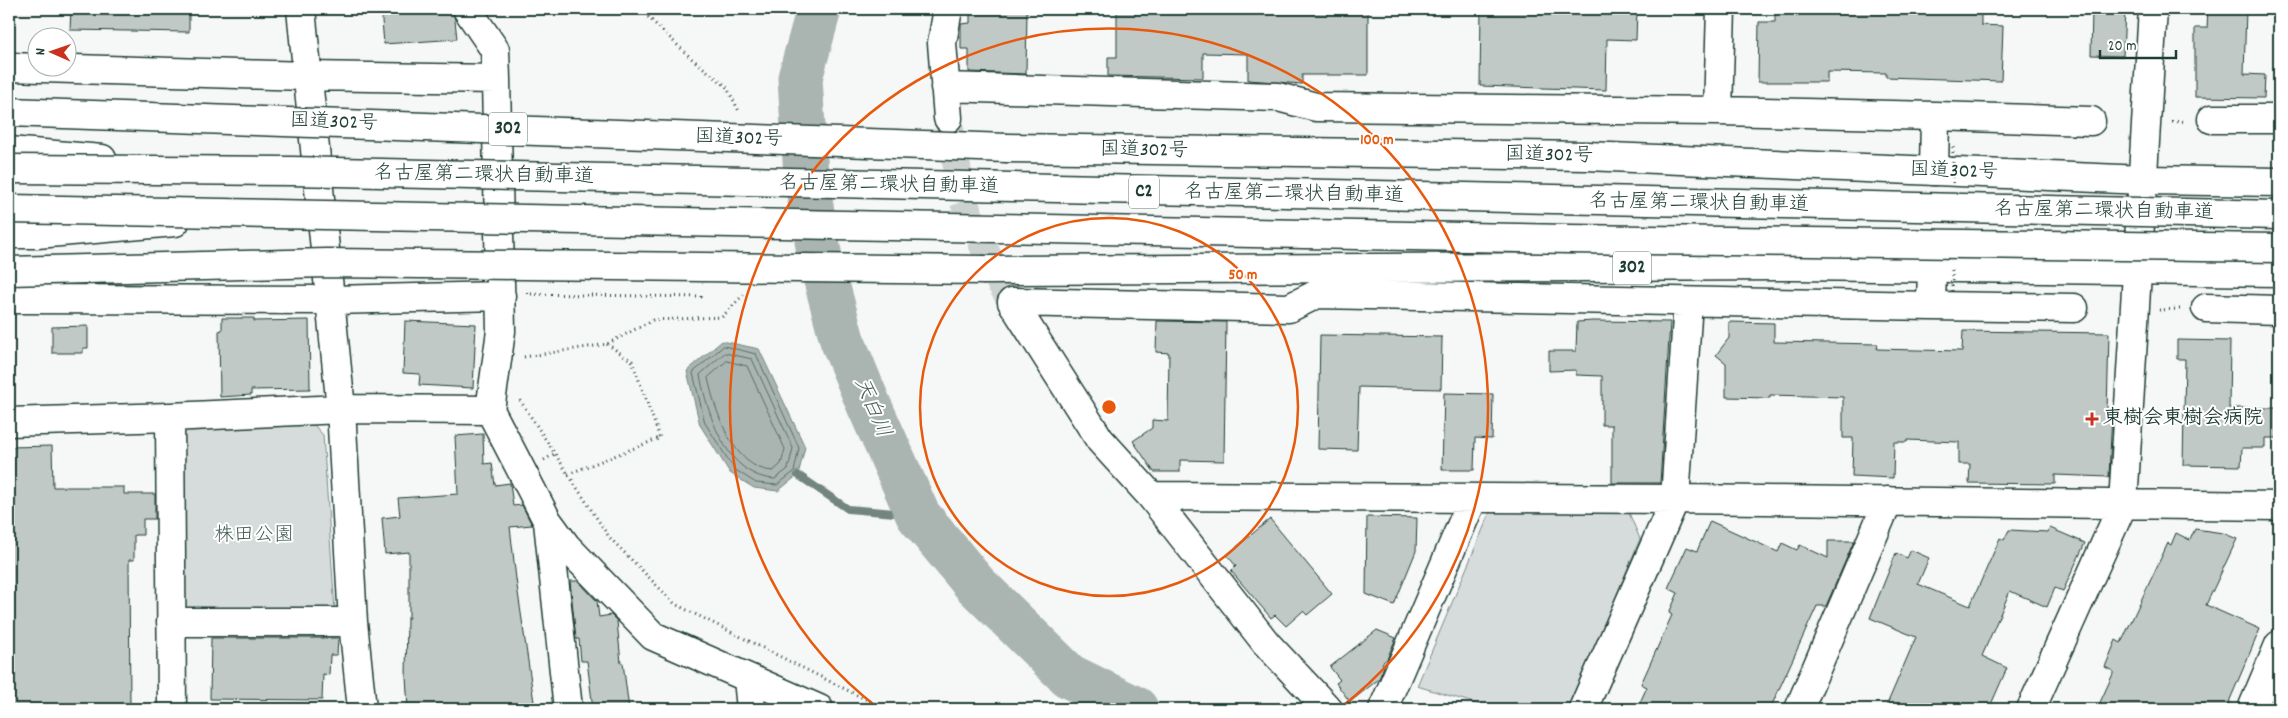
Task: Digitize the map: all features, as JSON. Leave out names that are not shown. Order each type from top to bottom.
[{"type":"main road","points":[[301,9],[341,408],[353,622],[362,709]]},
{"type":"main road","points":[[467,9],[494,50],[496,79],[501,330],[490,410],[548,520],[566,546],[653,636],[819,709]]},
{"type":"main road","points":[[948,9],[942,44],[948,118]]},
{"type":"main road","points":[[1718,111],[1721,9]]},
{"type":"main road","points":[[2031,709],[2123,504],[2139,272],[2153,9]]},
{"type":"main road","points":[[9,67],[307,76],[496,79]]},
{"type":"main road","points":[[946,87],[1278,97],[1316,107],[1718,111],[2091,121]]},
{"type":"main road","name":"国道302号","points":[[9,112],[1007,148],[1587,156],[2144,180],[2279,182]]},
{"type":"main road","points":[[1934,171],[1935,116]]},
{"type":"main road","points":[[2212,119],[2279,119]]},
{"type":"main road","points":[[9,151],[246,171]]},
{"type":"main road","name":"名古屋第二環状自動車道","points":[[9,169],[246,171],[2279,215]]},
{"type":"main road","name":"名古屋第二環状自動車道","points":[[9,209],[1578,239],[2279,248]]},
{"type":"main road","points":[[9,234],[37,234],[279,213]]},
{"type":"main road","name":"302","points":[[9,271],[326,263],[985,270],[1794,266],[2139,272],[2279,272]]},
{"type":"main road","points":[[1931,306],[1932,268]]},
{"type":"main road","points":[[1328,709],[1266,642],[1151,496],[1100,440],[1012,302],[1289,308],[1316,294],[2074,308]]},
{"type":"main road","points":[[9,299],[331,300],[501,296]]},
{"type":"main road","points":[[1584,709],[1676,499],[1688,302]]},
{"type":"main road","points":[[2206,308],[2279,310]]},
{"type":"main road","points":[[9,422],[170,417],[341,408],[490,410]]},
{"type":"main road","points":[[170,417],[172,709]]},
{"type":"main road","points":[[1151,496],[1676,499],[2279,506]]},
{"type":"main road","points":[[1384,709],[1473,498]]},
{"type":"main road","points":[[1799,709],[1888,501]]},
{"type":"main road","points":[[548,520],[568,709]]},
{"type":"main road","points":[[171,622],[353,622]]},
{"type":"main road","points":[[2252,709],[2279,645]]},
{"type":"main road","points":[[748,679],[751,709]]},
{"type":"path","points":[[644,9],[648,17],[648,9]]},
{"type":"path","points":[[2147,125],[2212,119]]},
{"type":"path","points":[[2136,311],[2206,308]]},
{"type":"path","points":[[568,474],[660,438],[632,361],[607,344]]},
{"type":"path","points":[[523,366],[524,349]]},
{"type":"path","points":[[521,393],[520,402],[609,537],[675,604],[885,709]]},
{"type":"green space","name":"株田公園","points":[[314,425],[323,435],[335,611],[179,614],[178,428]]},
{"type":"green space","points":[[1491,510],[1629,513],[1640,539],[1569,709],[1494,709],[1417,686]]},
{"type":"water","points":[[722,341],[759,349],[805,447],[798,475],[778,491],[754,488],[730,473],[700,425],[687,371]]},
{"type":"building","points":[[71,9],[189,9],[189,32],[78,30],[78,28],[70,28]]},
{"type":"building","points":[[381,9],[452,9],[457,39],[384,44]]},
{"type":"building","points":[[970,9],[1027,9],[1026,74],[969,72],[969,49],[961,49],[961,24],[970,23]]},
{"type":"building","points":[[1117,9],[1368,9],[1368,75],[1302,75],[1302,84],[1248,80],[1248,54],[1203,53],[1203,78],[1108,76],[1108,57],[1117,57]]},
{"type":"building","points":[[1481,9],[1637,9],[1636,40],[1607,39],[1606,90],[1480,86]]},
{"type":"building","points":[[1775,9],[1981,9],[1981,25],[2003,26],[2001,81],[1886,77],[1886,73],[1827,72],[1827,82],[1758,82],[1759,22],[1775,22]]},
{"type":"building","points":[[2092,9],[2125,9],[2123,56],[2091,55]]},
{"type":"building","points":[[2208,9],[2246,9],[2244,74],[2265,75],[2264,98],[2195,97],[2195,28],[2207,28]]},
{"type":"building","points":[[222,318],[254,318],[254,321],[309,320],[310,389],[251,390],[251,395],[220,397],[219,331],[222,330]]},
{"type":"building","points":[[405,321],[476,324],[473,388],[419,385],[420,374],[403,373]]},
{"type":"building","points":[[1157,321],[1226,322],[1224,461],[1180,460],[1180,472],[1154,472],[1133,441],[1152,428],[1152,420],[1168,421],[1169,353],[1156,352]]},
{"type":"building","points":[[1577,322],[1670,322],[1660,483],[1612,483],[1612,425],[1602,425],[1602,376],[1576,375],[1576,370],[1549,371],[1549,351],[1576,351]]},
{"type":"building","points":[[1729,322],[1774,323],[1774,342],[1878,344],[1877,349],[1962,351],[1963,331],[2109,333],[2107,412],[2112,412],[2109,477],[2055,475],[2055,484],[1969,483],[1970,464],[1959,464],[1959,442],[1907,440],[1907,442],[1894,442],[1893,478],[1852,476],[1853,438],[1843,438],[1843,397],[1770,395],[1770,398],[1726,397],[1726,363],[1716,355],[1729,338]]},
{"type":"building","points":[[88,326],[88,348],[83,348],[83,353],[52,353],[52,327]]},
{"type":"building","points":[[1320,335],[1442,337],[1441,389],[1359,387],[1357,450],[1318,449]]},
{"type":"building","points":[[2177,340],[2230,341],[2229,408],[2279,408],[2279,438],[2265,438],[2265,448],[2242,448],[2241,466],[2183,465],[2185,359],[2177,359]]},
{"type":"building","points":[[1444,393],[1493,394],[1492,439],[1475,438],[1474,470],[1442,470]]},
{"type":"building","points":[[483,434],[484,464],[492,463],[495,485],[510,483],[513,506],[522,505],[532,525],[510,527],[535,709],[408,709],[406,676],[407,618],[409,618],[409,552],[385,554],[382,518],[400,516],[398,498],[458,494],[455,436]]},
{"type":"building","points":[[52,446],[53,487],[124,487],[124,494],[155,494],[155,519],[143,519],[143,535],[134,535],[134,560],[129,560],[130,709],[11,709],[9,447]]},
{"type":"building","points":[[1367,517],[1417,518],[1416,551],[1394,605],[1366,594]]},
{"type":"building","points":[[1270,519],[1332,594],[1307,615],[1303,611],[1286,626],[1275,615],[1271,618],[1231,571],[1236,566],[1227,555]]},
{"type":"building","points":[[1710,521],[1778,552],[1782,543],[1797,550],[1800,545],[1828,558],[1828,541],[1854,541],[1826,606],[1817,606],[1770,709],[1637,709],[1647,687],[1641,684],[1672,615],[1669,613],[1678,593],[1668,588],[1687,547],[1697,551]]},
{"type":"building","points":[[2050,528],[2085,543],[2063,591],[2055,588],[2047,607],[2010,591],[1982,656],[2007,668],[1989,709],[1885,709],[1916,637],[1870,618],[1896,553],[1907,558],[1911,550],[1929,558],[1918,584],[1970,606],[2000,538],[2004,540],[2009,530],[2048,532]]},
{"type":"building","points":[[2195,529],[2223,533],[2237,539],[2206,605],[2260,629],[2226,709],[2097,709],[2113,674],[2113,671],[2105,667],[2116,640],[2121,643],[2168,543],[2171,545],[2176,533],[2190,540]]},
{"type":"building","points":[[570,581],[578,581],[597,601],[599,617],[611,615],[617,621],[621,663],[623,663],[629,709],[593,709],[587,661],[581,661],[579,639],[576,639]]},
{"type":"building","points":[[1377,630],[1396,638],[1387,659],[1382,663],[1384,666],[1379,679],[1350,702],[1336,683],[1340,680],[1330,667]]},
{"type":"building","points":[[211,638],[338,638],[337,655],[330,655],[329,675],[323,674],[322,700],[210,699]]},
{"type":"waterway","name":"天白川","points":[[819,9],[800,78],[806,177],[820,258],[842,340],[918,515],[975,584],[1069,676],[1136,709]]},
{"type":"waterway","points":[[798,475],[848,509],[918,515]]},
{"type":"tunnel","points":[[948,118],[963,200],[998,279],[1012,302]]},
{"type":"place","name":"東樹会東樹会病院","points":[[2092,419]]}]
